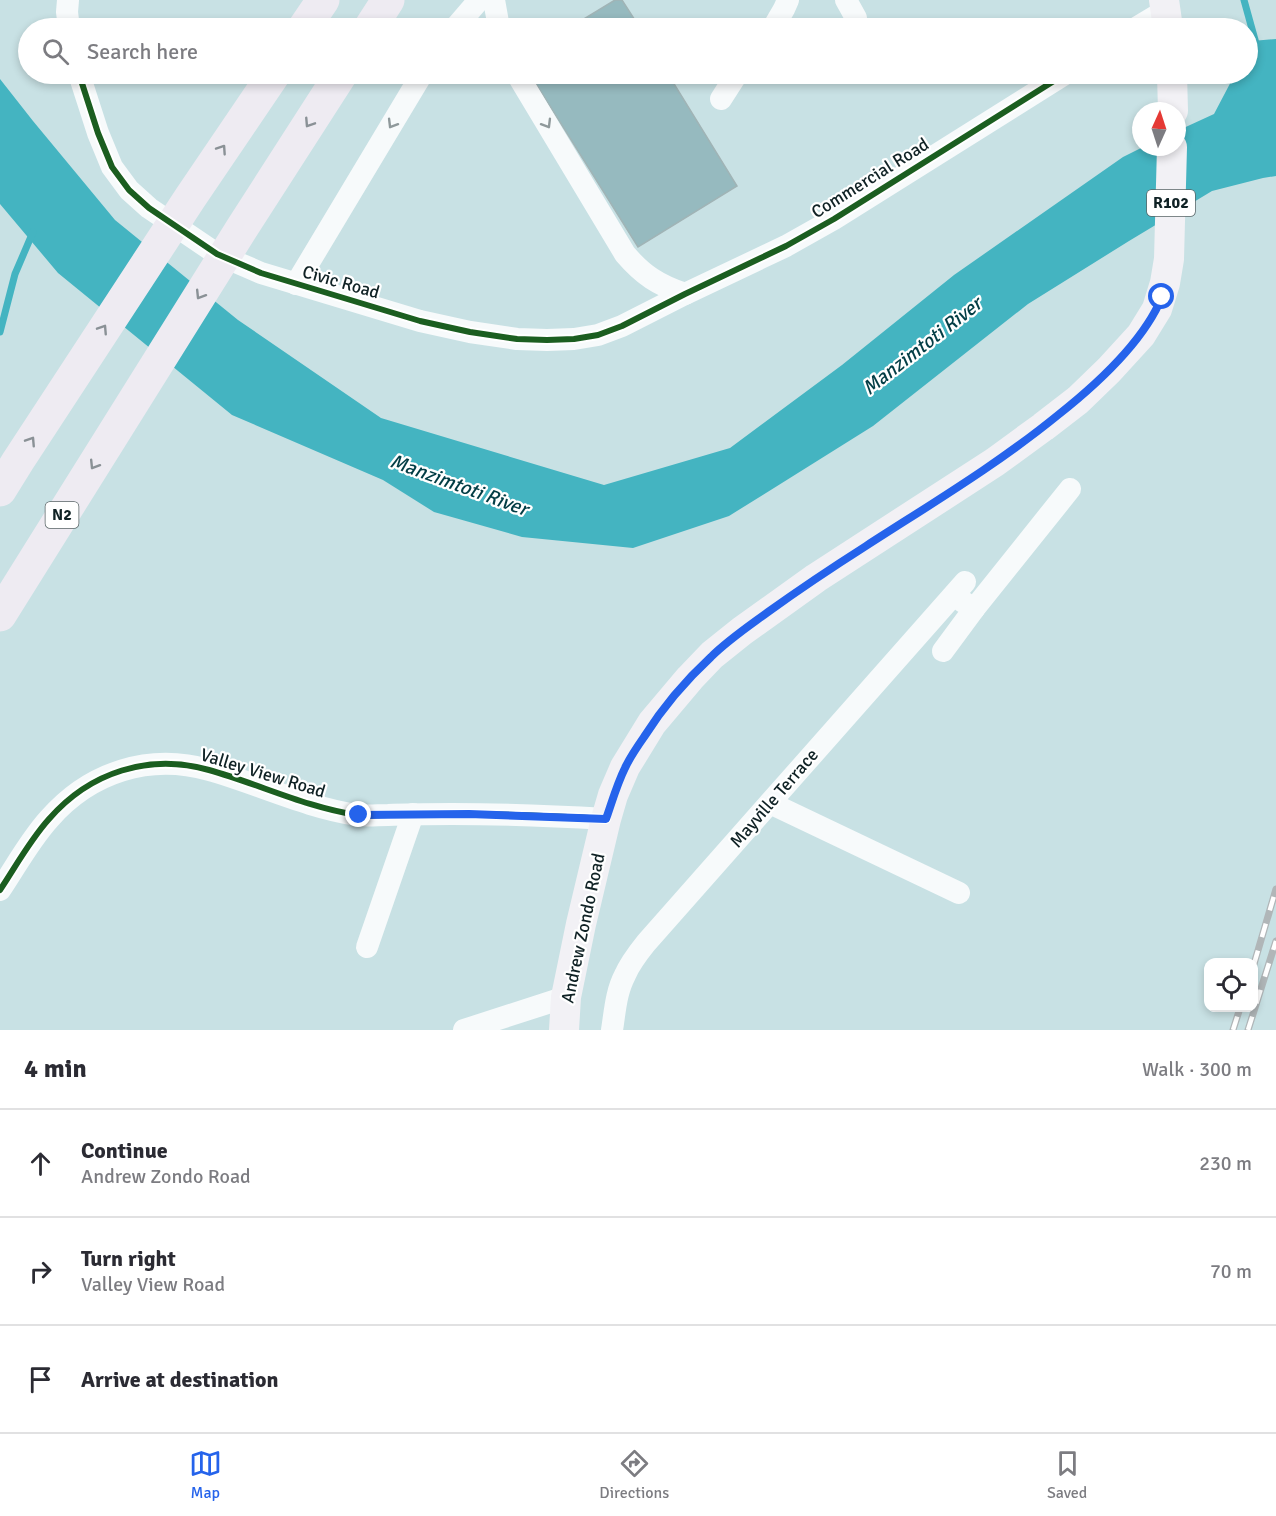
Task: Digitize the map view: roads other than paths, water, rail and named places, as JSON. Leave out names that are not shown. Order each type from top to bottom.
[{"type":"highway","points":[[311,18],[323,0]]},
{"type":"highway","points":[[376,18],[388,0]]},
{"type":"highway","points":[[0,490],[71,378],[266,84]]},
{"type":"highway","name":"N2","points":[[0,615],[335,84]]},
{"type":"main road","name":"Andrew Zondo Road","points":[[564,1030],[566,997],[606,819],[625,767],[647,731],[668,703],[712,655],[816,578],[995,462],[1043,427],[1078,400],[1141,335],[1162,297],[1169,259],[1172,156]]},
{"type":"street","points":[[68,0],[68,18]]},
{"type":"street","points":[[463,18],[478,0]]},
{"type":"street","points":[[494,0],[498,18]]},
{"type":"street","points":[[779,18],[788,0]]},
{"type":"street","name":"Civic Road","points":[[83,84],[98,133],[112,167],[129,190],[149,208],[217,254],[261,273],[420,321],[517,339],[574,339],[598,335],[622,326],[685,294]]},
{"type":"street","points":[[296,284],[416,84]]},
{"type":"street","points":[[523,84],[625,254],[639,271],[685,294]]},
{"type":"street","points":[[721,99],[730,84]]},
{"type":"street","name":"Commercial Road","points":[[685,294],[786,246],[1049,84]]},
{"type":"street","points":[[943,651],[1070,489]]},
{"type":"street","name":"Mayville Terrace","points":[[612,1030],[618,992],[624,976],[646,943],[959,589],[974,609]]},
{"type":"street","name":"Valley View Road","points":[[0,890],[35,836],[70,799],[121,769],[148,764],[178,764],[209,770],[315,806],[359,815],[492,814],[606,819]]},
{"type":"street","points":[[770,803],[959,893]]},
{"type":"street","points":[[367,947],[413,814]]},
{"type":"street","points":[[464,1030],[566,997]]},
{"type":"water","name":"Manzimtoti River","points":[[1276,39],[1276,176],[1212,191],[1129,241],[1028,304],[873,426],[729,516],[633,548],[522,537],[434,512],[383,480],[232,415],[58,273],[0,204],[0,79],[115,220],[238,320],[381,418],[604,485],[730,448],[842,365],[954,275],[1123,157],[1132,152],[1132,156],[1186,156],[1186,127],[1214,114],[1230,84],[1258,84],[1258,40]]},
{"type":"waterway","points":[[1244,0],[1249,18]]},
{"type":"waterway","points":[[0,332],[15,274],[33,232]]},
{"type":"railway","points":[[1256,958],[1276,889]]},
{"type":"railway","points":[[1248,1030],[1276,941]]},
{"type":"railway","points":[[1233,1030],[1239,1012]]}]
